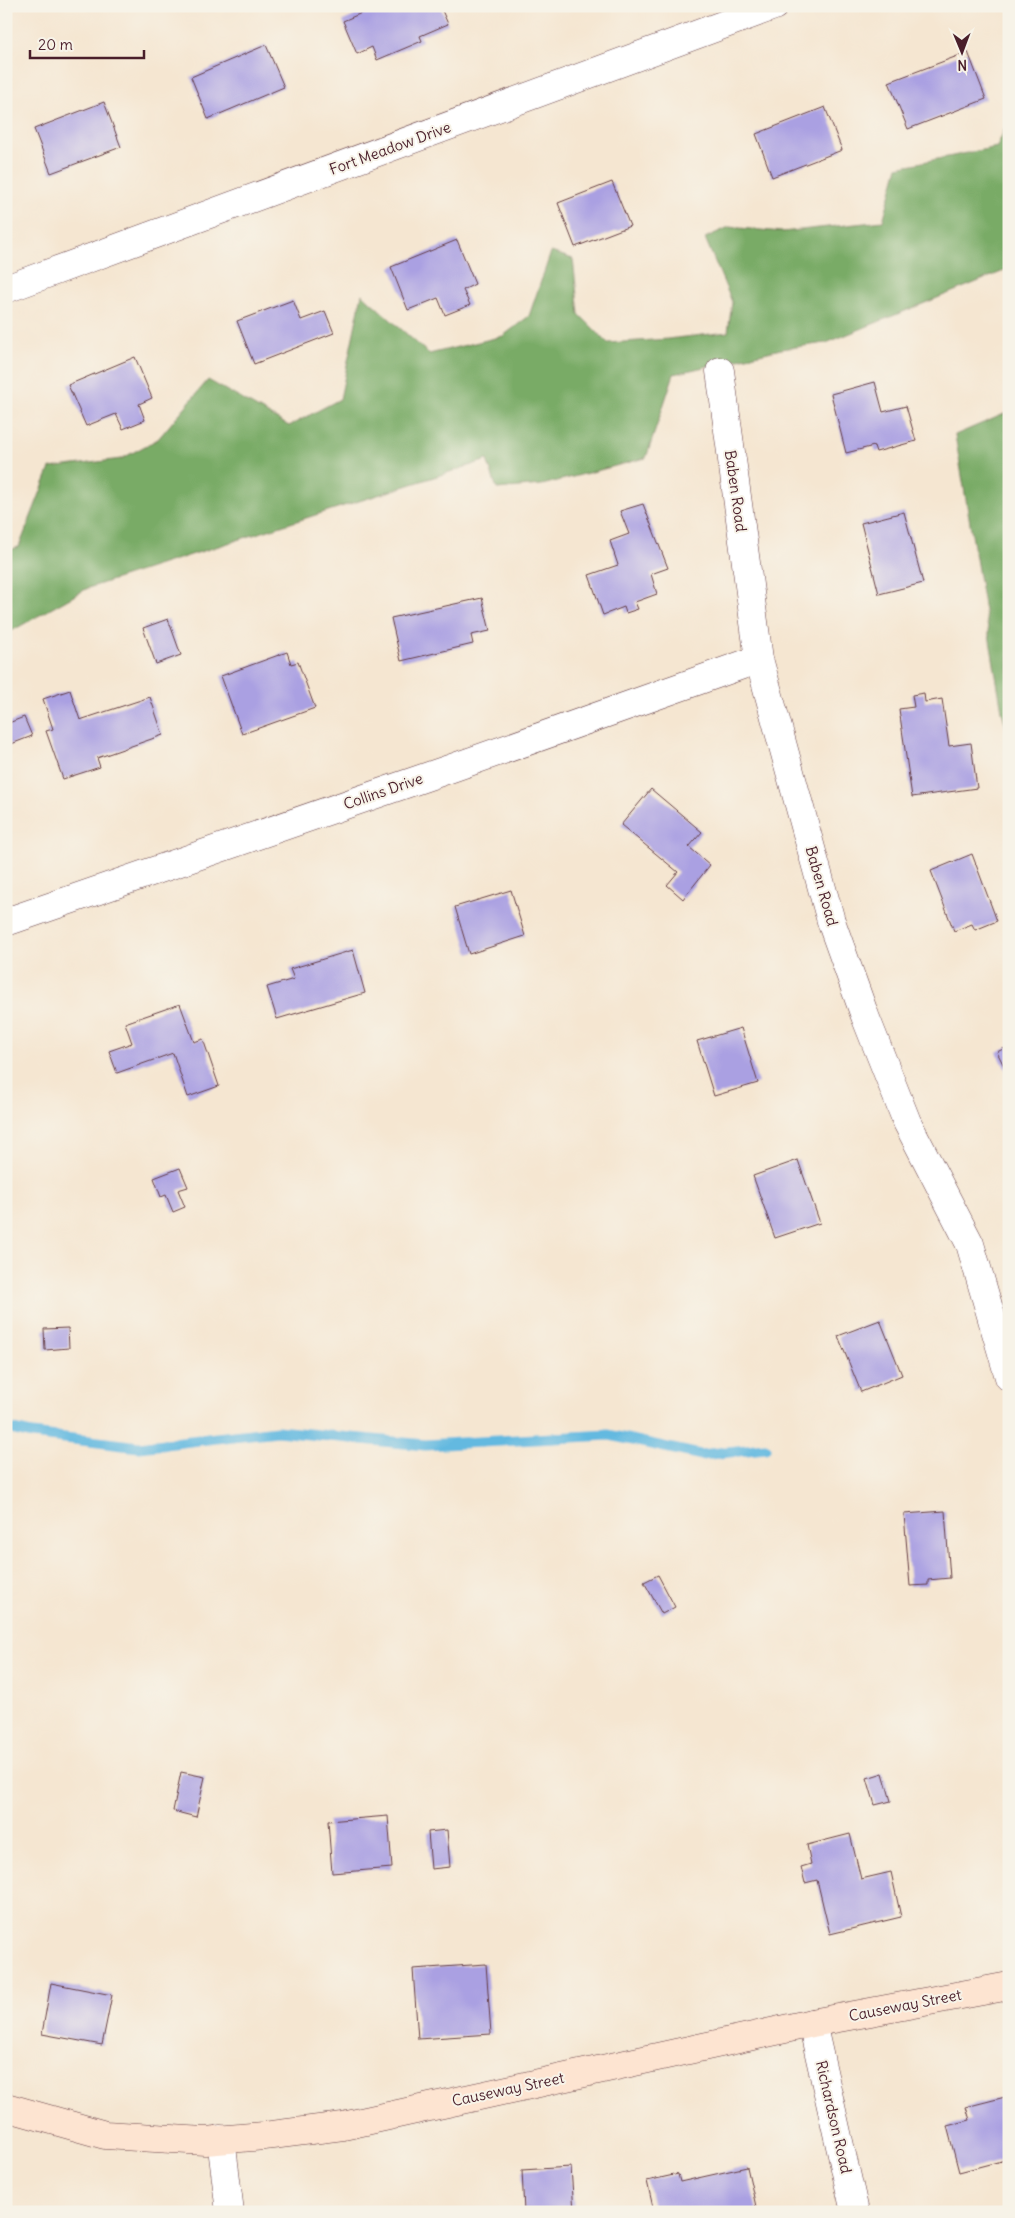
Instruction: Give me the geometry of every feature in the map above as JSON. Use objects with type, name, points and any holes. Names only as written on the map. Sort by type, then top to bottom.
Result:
[{"type":"street","name":"Fort Meadow Drive","points":[[6,289],[774,6]]},
{"type":"street","name":"Baben Road","points":[[720,371],[759,659],[831,921],[865,1016],[907,1122],[970,1244],[1009,1377]]},
{"type":"street","name":"Collins Drive","points":[[6,922],[759,659]]},
{"type":"street","name":"Causeway Street","points":[[6,2107],[105,2135],[205,2141],[343,2126],[812,2023],[1009,1986]]},
{"type":"street","name":"Richardson Road","points":[[812,2023],[855,2212]]},
{"type":"street","points":[[221,2139],[230,2212]]},
{"type":"green space","points":[[1009,119],[1009,269],[826,343],[781,349],[674,374],[646,458],[542,485],[497,489],[487,460],[88,588],[6,634],[6,551],[19,547],[50,468],[121,459],[158,439],[208,380],[289,426],[340,399],[362,294],[429,354],[503,336],[529,316],[551,252],[573,259],[579,314],[608,343],[728,332],[732,302],[705,238],[729,227],[782,232],[883,221],[898,167],[997,147]]},
{"type":"green space","points":[[1009,412],[1009,738],[1002,711],[955,435]]},
{"type":"building","points":[[378,6],[440,6],[448,24],[420,36],[422,41],[377,60],[372,47],[357,54],[343,21]]},
{"type":"building","points":[[266,45],[284,87],[208,119],[191,77]]},
{"type":"building","points":[[968,52],[986,99],[908,129],[889,82]]},
{"type":"building","points":[[104,102],[121,147],[51,173],[34,129]]},
{"type":"building","points":[[825,107],[842,150],[772,177],[756,134]]},
{"type":"building","points":[[612,182],[630,226],[575,247],[558,203]]},
{"type":"building","points":[[457,240],[475,284],[463,290],[470,305],[445,315],[438,298],[408,310],[391,267]]},
{"type":"building","points":[[293,300],[301,320],[325,311],[334,333],[254,364],[237,321]]},
{"type":"building","points":[[135,357],[152,398],[139,404],[145,420],[123,429],[116,414],[86,426],[68,385]]},
{"type":"building","points":[[875,382],[883,412],[906,406],[916,441],[876,452],[874,446],[846,453],[831,394]]},
{"type":"building","points":[[643,504],[668,568],[651,574],[657,594],[635,602],[638,609],[626,613],[624,607],[603,615],[589,575],[618,565],[610,541],[629,534],[620,511]]},
{"type":"building","points":[[904,512],[923,583],[879,594],[861,523]]},
{"type":"building","points":[[482,598],[490,631],[471,635],[473,644],[401,661],[391,618]]},
{"type":"building","points":[[168,619],[181,655],[156,664],[143,628]]},
{"type":"building","points":[[287,652],[291,664],[298,662],[315,708],[242,734],[221,676]]},
{"type":"building","points":[[70,690],[80,720],[150,697],[163,735],[97,758],[100,767],[63,779],[46,731],[53,729],[43,699]]},
{"type":"building","points":[[924,693],[925,702],[942,699],[949,746],[971,743],[977,788],[912,797],[899,709],[914,707],[912,695]]},
{"type":"building","points":[[24,717],[32,736],[6,746],[6,724]]},
{"type":"building","points":[[651,789],[702,832],[689,847],[710,865],[683,899],[667,885],[678,872],[621,825]]},
{"type":"building","points":[[972,854],[997,921],[975,930],[972,924],[954,931],[931,871]]},
{"type":"building","points":[[511,890],[525,936],[469,954],[455,907]]},
{"type":"building","points":[[353,950],[365,993],[277,1019],[267,987],[294,979],[290,969]]},
{"type":"building","points":[[180,1004],[194,1042],[203,1039],[219,1086],[188,1097],[173,1053],[117,1073],[109,1051],[132,1043],[125,1023]]},
{"type":"building","points":[[741,1028],[758,1083],[714,1096],[697,1041]]},
{"type":"building","points":[[1009,1046],[1009,1076],[997,1052]]},
{"type":"building","points":[[798,1160],[820,1223],[775,1238],[753,1176]]},
{"type":"building","points":[[180,1168],[188,1187],[178,1190],[185,1207],[173,1212],[166,1195],[161,1197],[154,1178]]},
{"type":"building","points":[[880,1320],[902,1375],[861,1392],[838,1336]]},
{"type":"building","points":[[68,1328],[69,1348],[45,1350],[44,1329]]},
{"type":"building","points":[[945,1511],[950,1578],[928,1580],[928,1585],[910,1586],[904,1514]]},
{"type":"building","points":[[658,1575],[675,1607],[662,1614],[644,1582]]},
{"type":"building","points":[[181,1772],[205,1777],[196,1817],[173,1811]]},
{"type":"building","points":[[883,1773],[891,1801],[875,1805],[867,1778]]},
{"type":"building","points":[[388,1816],[392,1868],[332,1873],[328,1821]]},
{"type":"building","points":[[447,1830],[450,1867],[431,1869],[428,1832]]},
{"type":"building","points":[[850,1834],[861,1879],[891,1872],[901,1917],[830,1934],[817,1880],[805,1883],[801,1867],[811,1864],[807,1845]]},
{"type":"building","points":[[486,1964],[491,2034],[418,2039],[413,1969]]},
{"type":"building","points":[[51,1983],[112,1995],[102,2045],[42,2034]]},
{"type":"building","points":[[1009,2096],[1009,2159],[959,2172],[947,2126],[970,2120],[966,2107]]},
{"type":"building","points":[[571,2167],[574,2212],[524,2212],[522,2170]]},
{"type":"building","points":[[747,2167],[757,2211],[654,2212],[647,2181],[678,2174],[680,2182]]},
{"type":"waterway","points":[[6,1428],[32,1434],[139,1447],[277,1431],[425,1445],[609,1435],[701,1455],[765,1448]]}]
